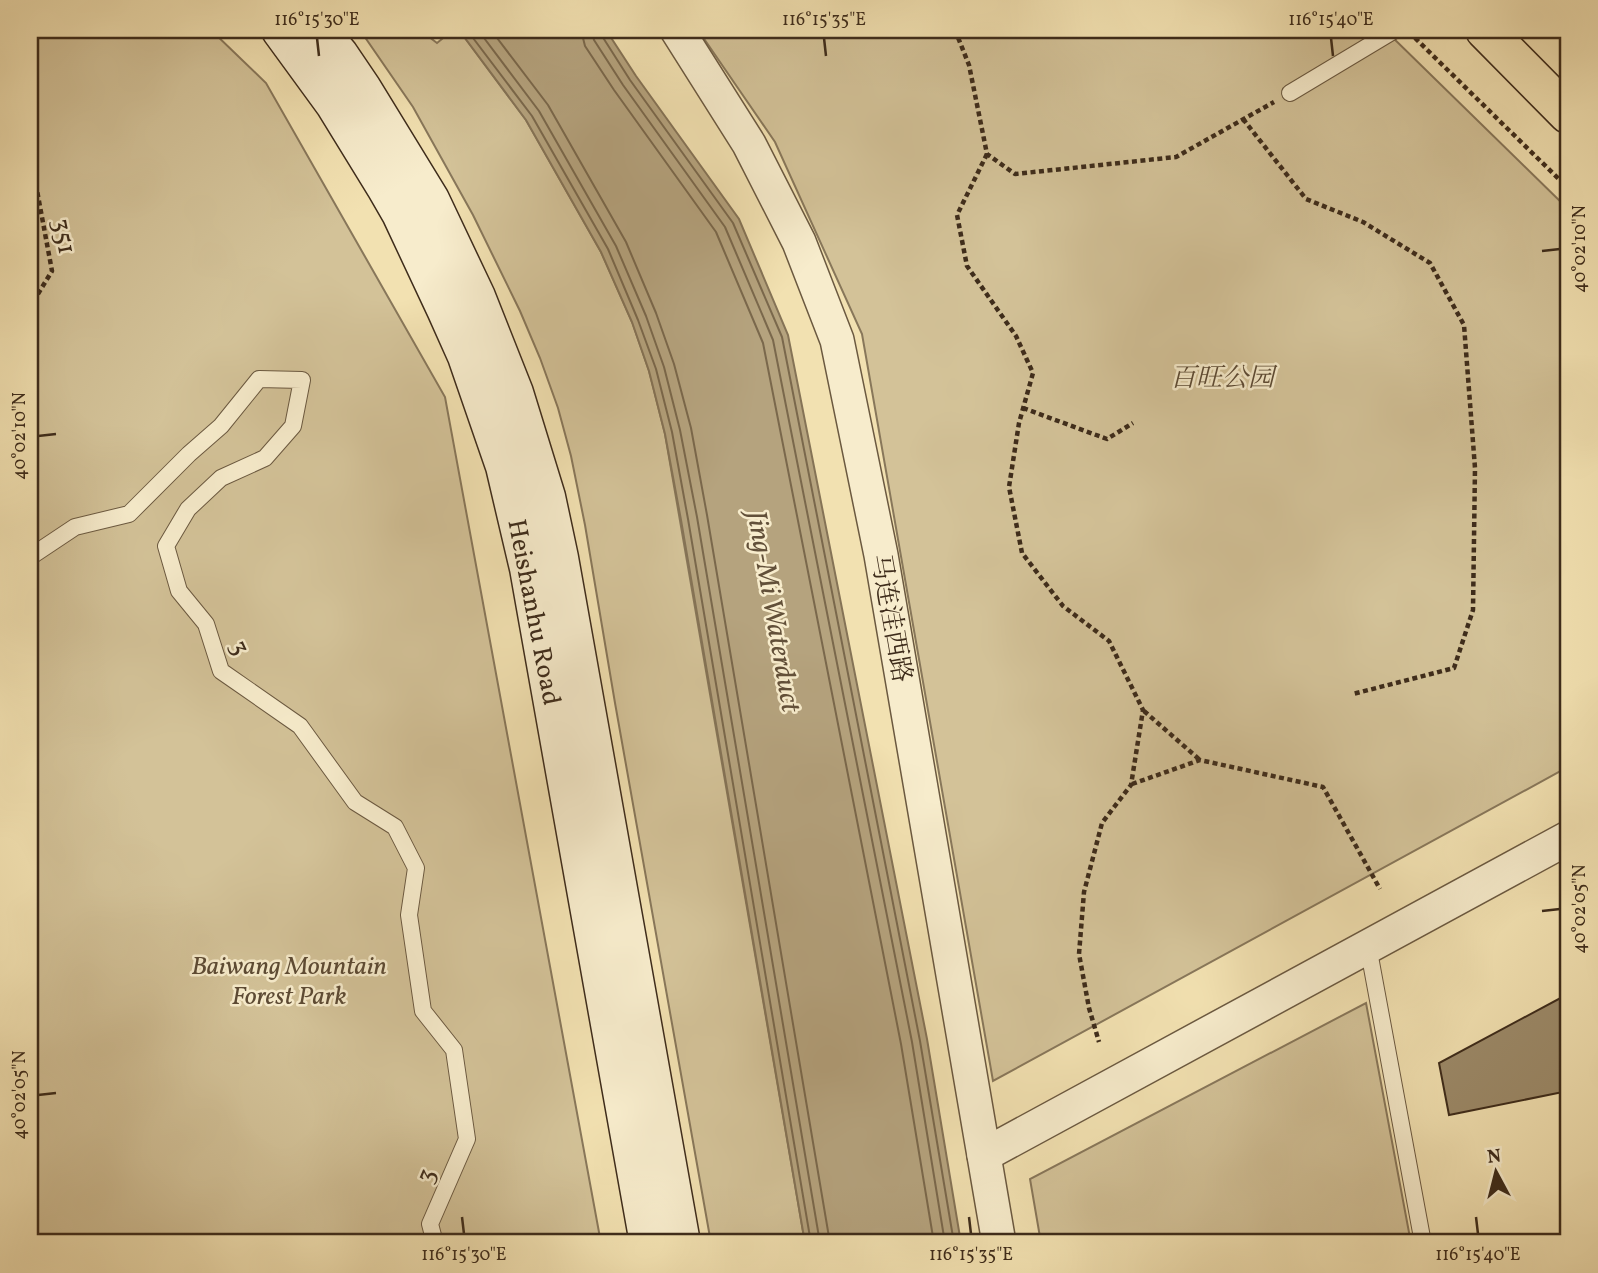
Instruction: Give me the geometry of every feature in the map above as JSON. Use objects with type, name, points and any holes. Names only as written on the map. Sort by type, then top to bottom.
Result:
[{"type":"main road","name":"Heishanhu Road","points":[[281,30],[335,104],[401,213],[467,356],[505,466],[529,569],[649,1243]]},
{"type":"main road","name":"Heishanhu Road","points":[[318,30],[362,89],[430,200],[493,337],[538,468],[559,558],[681,1243]]},
{"type":"main road","points":[[1485,30],[1568,114]]},
{"type":"street","name":"马连洼西路","points":[[677,30],[749,144],[799,242],[837,340],[881,555],[999,1243]]},
{"type":"street","points":[[984,1155],[1568,838]]},
{"type":"lane","points":[[1290,93],[1395,30]]},
{"type":"lane","name":"3","points":[[30,557],[75,527],[129,514],[221,426],[259,379],[302,380],[293,426],[265,458],[221,478],[196,501],[188,509],[166,546],[179,591],[205,624],[221,671],[300,726],[355,802],[395,827],[416,868],[409,915],[423,1011],[454,1050],[467,1139],[430,1224],[435,1243]]},
{"type":"lane","points":[[1368,946],[1423,1243]]},
{"type":"path","points":[[955,30],[969,65],[987,154],[957,215],[967,266],[1017,336],[1033,373],[1019,423],[1009,487],[1022,554],[1063,606],[1109,641],[1143,710],[1200,760],[1323,787],[1380,889]]},
{"type":"path","points":[[1407,30],[1568,188]]},
{"type":"path","points":[[987,154],[1015,174],[1176,157],[1290,93]]},
{"type":"path","points":[[1243,119],[1306,199],[1363,222],[1430,263],[1464,325],[1475,468],[1474,610],[1454,668],[1353,694]]},
{"type":"path","name":"351","points":[[30,168],[36,185],[52,271],[30,307]]},
{"type":"path","points":[[1023,408],[1107,439],[1133,423]]},
{"type":"path","points":[[1099,1042],[1089,1008],[1079,954],[1084,892],[1102,823],[1131,785],[1143,710]]},
{"type":"path","points":[[1131,785],[1200,760]]},
{"type":"green space","name":"Baiwang Mountain Forest Park","points":[[30,30],[211,30],[266,83],[445,397],[601,1243],[30,1243]]},
{"type":"green space","points":[[360,30],[420,30],[437,43],[453,30],[459,30],[526,120],[601,252],[632,322],[649,371],[665,434],[805,1243],[711,1243],[585,525],[558,408],[520,311],[473,215],[413,107]]},
{"type":"green space","name":"百旺公园","points":[[698,30],[1385,30],[1568,209],[1568,767],[993,1081],[862,334],[775,142]]},
{"type":"green space","points":[[1366,1003],[1411,1243],[1041,1243],[1030,1179]]},
{"type":"water","name":"Jing-Mi Waterduct","points":[[459,30],[606,30],[739,219],[788,335],[927,1039],[961,1243],[805,1243],[681,520],[665,434],[649,371],[632,322],[601,252],[526,120]]},
{"type":"building","points":[[1568,994],[1568,1091],[1449,1115],[1439,1063]]}]
